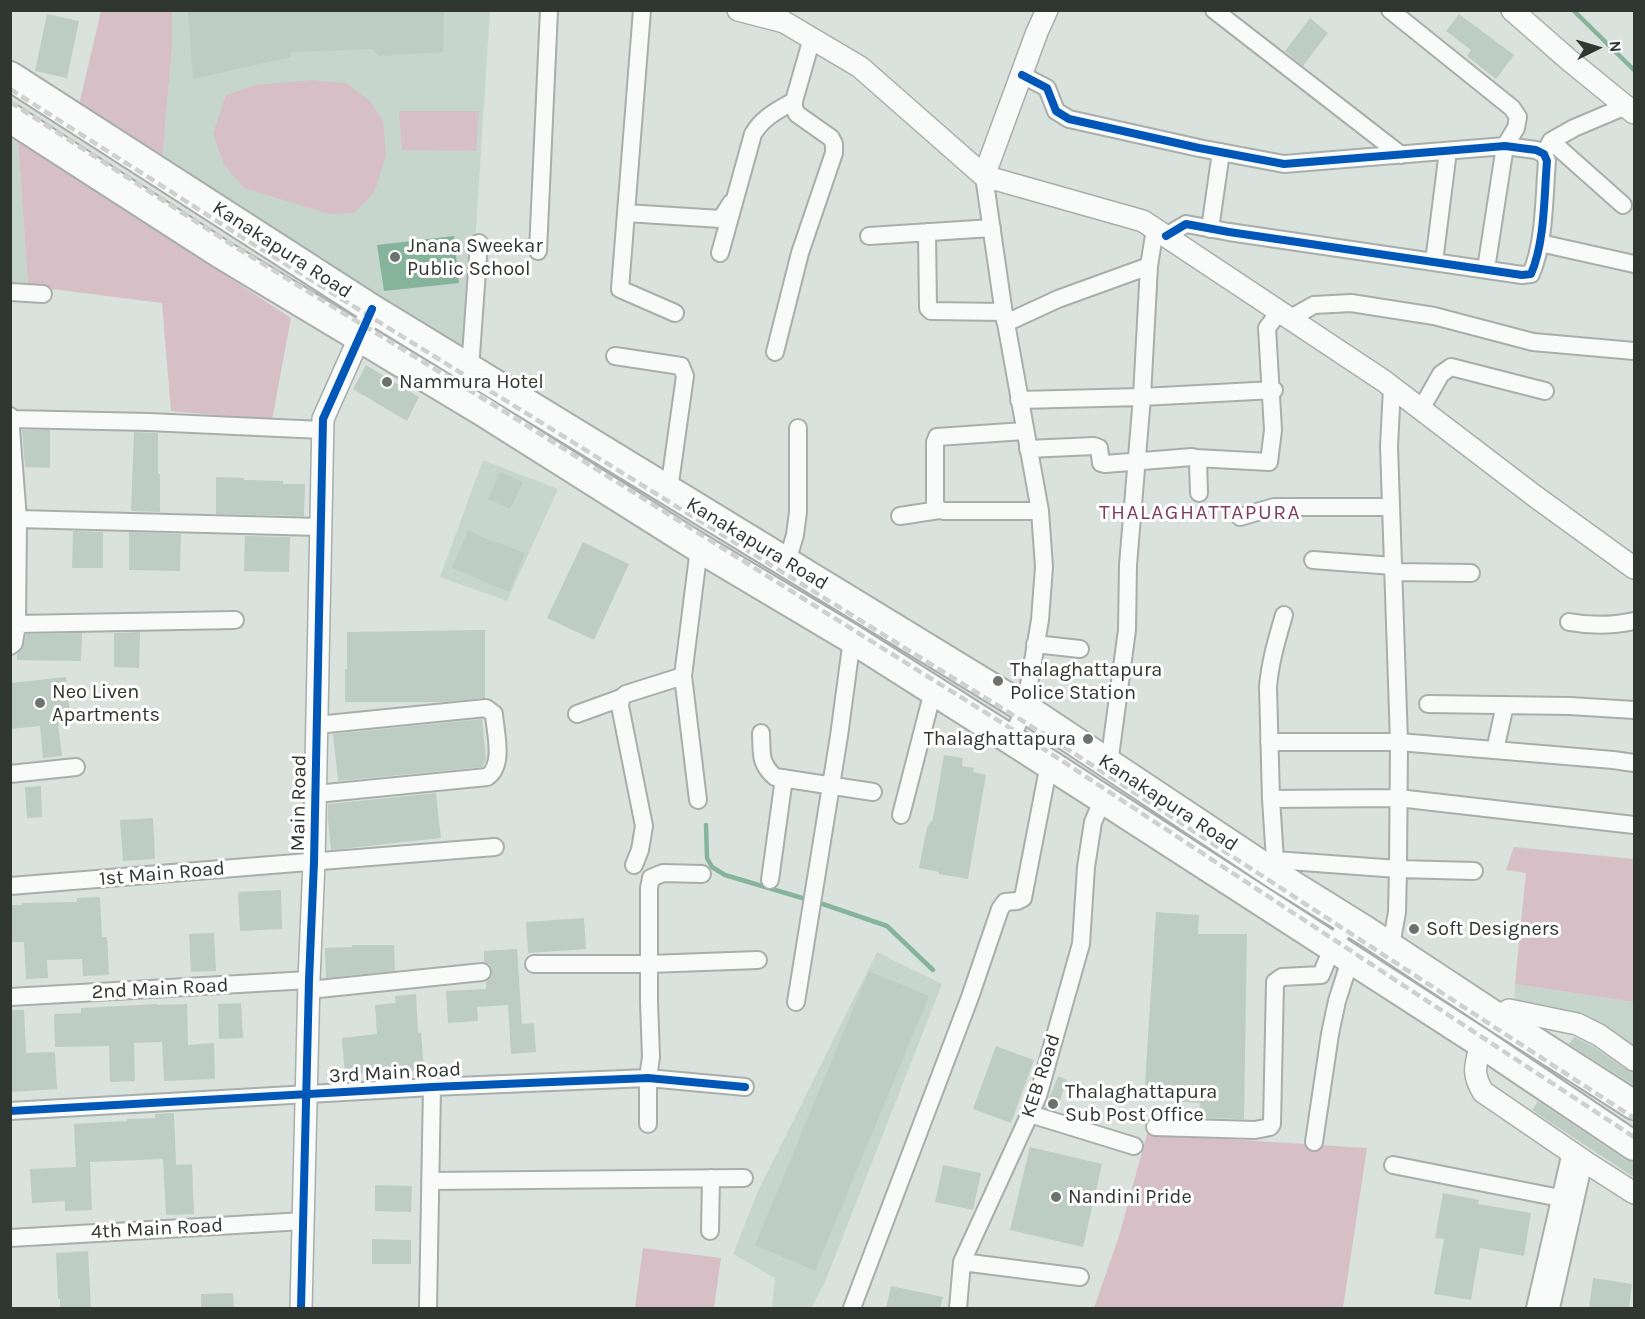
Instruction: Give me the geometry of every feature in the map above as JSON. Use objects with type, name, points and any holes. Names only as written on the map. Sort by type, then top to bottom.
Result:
[{"type":"highway","name":"Kanakapura Road","points":[[10,76],[372,309],[1025,708],[1109,764],[1276,867],[1388,946],[1635,1105]]},
{"type":"highway","name":"Kanakapura Road","points":[[10,118],[221,254],[569,465],[699,548],[852,639],[1011,739],[1481,1043],[1635,1146]]},
{"type":"street","points":[[538,251],[549,10]]},
{"type":"street","points":[[642,10],[620,289],[675,313]]},
{"type":"street","points":[[738,10],[784,22],[860,67],[984,176],[1143,221],[1392,388],[1635,568]]},
{"type":"street","points":[[1011,739],[1025,708],[1040,620],[1044,567],[1040,511],[1024,431],[984,176],[1047,10]]},
{"type":"street","points":[[1214,10],[1401,155]]},
{"type":"street","points":[[1390,10],[1512,108],[1518,117],[1516,128],[1504,146],[1486,269]]},
{"type":"street","points":[[1512,10],[1630,110]]},
{"type":"street","points":[[775,352],[800,253],[834,153],[831,138],[797,114],[794,108],[812,38]]},
{"type":"street","points":[[1022,75],[1047,88],[1056,111],[1069,119],[1284,164],[1504,146],[1536,150],[1547,148],[1574,128],[1630,110]]},
{"type":"street","points":[[720,253],[753,134],[765,118],[794,101]]},
{"type":"street","points":[[1547,148],[1623,205]]},
{"type":"street","points":[[1160,233],[1186,224],[1522,275],[1531,274],[1536,264],[1540,243],[1547,148]]},
{"type":"street","points":[[1434,262],[1448,151]]},
{"type":"street","points":[[1210,229],[1221,152]]},
{"type":"street","points":[[626,213],[721,219],[735,196]]},
{"type":"street","points":[[869,236],[992,228]]},
{"type":"street","points":[[927,232],[928,308],[938,313],[1005,317],[1149,266]]},
{"type":"street","points":[[1109,764],[1127,630],[1128,565],[1142,398],[1149,266],[1160,233]]},
{"type":"street","points":[[470,369],[479,243]]},
{"type":"street","points":[[1540,243],[1635,264]]},
{"type":"street","points":[[10,292],[43,294]]},
{"type":"street","points":[[1028,449],[1095,446],[1099,448],[1101,463],[1105,464],[1192,457],[1269,462],[1273,430],[1267,328],[1284,315],[1314,305],[1351,303],[1434,316],[1533,342],[1635,351]]},
{"type":"street","name":"Main Road","points":[[301,1308],[316,794],[322,419],[372,309]]},
{"type":"street","points":[[615,356],[681,366],[685,376],[669,490]]},
{"type":"street","points":[[1421,410],[1441,374],[1451,367],[1545,391]]},
{"type":"street","points":[[1388,946],[1392,940],[1397,912],[1399,742],[1389,446],[1392,388]]},
{"type":"street","points":[[1019,400],[1142,398],[1272,390]]},
{"type":"street","points":[[10,646],[14,643],[17,624],[14,577],[18,519],[11,418],[322,430]]},
{"type":"street","points":[[787,562],[798,512],[798,428]]},
{"type":"street","points":[[939,510],[935,504],[935,441],[937,437],[1024,431]]},
{"type":"street","points":[[1196,458],[1199,493]]},
{"type":"street","points":[[1240,517],[1274,507],[1391,507]]},
{"type":"street","points":[[900,516],[939,510],[1040,511]]},
{"type":"street","points":[[18,519],[320,526]]},
{"type":"street","points":[[698,800],[683,676],[699,548]]},
{"type":"street","points":[[1312,560],[1393,569],[1471,573]]},
{"type":"street","points":[[1284,615],[1269,669],[1271,799],[1276,867],[1474,871]]},
{"type":"street","points":[[17,624],[235,620]]},
{"type":"street","points":[[1569,622],[1603,626],[1635,621]]},
{"type":"street","points":[[796,1002],[852,639]]},
{"type":"street","points":[[1035,644],[1080,649]]},
{"type":"street","points":[[577,714],[621,698],[626,694],[683,676]]},
{"type":"street","points":[[901,815],[933,691]]},
{"type":"street","points":[[621,698],[620,706],[644,826],[640,850],[634,864]]},
{"type":"street","points":[[1428,704],[1570,705],[1635,710]]},
{"type":"street","points":[[1495,750],[1505,705]]},
{"type":"street","points":[[316,794],[487,777],[493,773],[497,760],[494,714],[486,708],[317,725]]},
{"type":"street","points":[[760,733],[765,769],[775,777],[873,792]]},
{"type":"street","points":[[1269,742],[1399,742],[1635,763]]},
{"type":"street","points":[[852,1308],[970,997],[1000,909],[1005,902],[1023,898],[1049,764]]},
{"type":"street","points":[[10,774],[76,767]]},
{"type":"street","points":[[770,880],[784,778]]},
{"type":"street","points":[[1271,799],[1398,798],[1635,825]]},
{"type":"street","name":"KEB Road","points":[[959,1308],[962,1262],[1038,1096],[1081,944],[1086,867],[1093,822],[1103,799]]},
{"type":"street","name":"1st Main Road","points":[[10,886],[495,847]]},
{"type":"street","points":[[648,1124],[648,1078],[651,1057],[649,888],[651,878],[663,873],[702,874]]},
{"type":"street","points":[[1314,1142],[1331,1026],[1337,1001],[1341,954],[1349,920]]},
{"type":"street","points":[[1155,1127],[1255,1130],[1270,1127],[1272,1124],[1275,982],[1282,977],[1322,975],[1341,954]]},
{"type":"street","points":[[534,964],[649,964],[758,960]]},
{"type":"street","name":"2nd Main Road","points":[[10,997],[309,985],[482,972]]},
{"type":"street","points":[[1498,1018],[1509,1010],[1577,1024],[1599,1035],[1635,1060]]},
{"type":"street","points":[[1481,1043],[1475,1068],[1476,1080],[1484,1092],[1577,1157],[1635,1193]]},
{"type":"street","name":"3rd Main Road","points":[[10,1111],[432,1087],[648,1078],[745,1087]]},
{"type":"street","points":[[428,1308],[432,1087]]},
{"type":"street","points":[[1030,1114],[1134,1146]]},
{"type":"street","points":[[1535,1308],[1560,1198],[1577,1157]]},
{"type":"street","points":[[1551,1308],[1577,1157]]},
{"type":"street","points":[[1393,1165],[1560,1198]]},
{"type":"street","points":[[710,1231],[711,1178]]},
{"type":"street","points":[[430,1182],[744,1178]]},
{"type":"street","name":"4th Main Road","points":[[10,1238],[303,1221]]},
{"type":"street","points":[[962,1262],[1080,1277]]},
{"type":"shaded area","points":[[101,11],[172,11],[172,47],[162,162],[78,109]]},
{"type":"shaded area","name":"Jnana Sweekar Public School","points":[[172,11],[490,11],[468,353],[162,162],[172,47]]},
{"type":"shaded area","points":[[311,80],[346,83],[370,101],[383,121],[386,154],[375,191],[355,213],[329,214],[244,188],[224,165],[213,133],[226,95],[255,85]]},
{"type":"shaded area","points":[[399,111],[479,111],[476,151],[402,150]]},
{"type":"shaded area","points":[[11,135],[18,139],[28,286],[11,283]]},
{"type":"shaded area","points":[[18,139],[291,318],[272,420],[171,411],[162,303],[28,286]]},
{"type":"shaded area","points":[[454,236],[459,283],[384,291],[377,245]]},
{"type":"shaded area","points":[[483,460],[558,489],[507,601],[440,577]]},
{"type":"shaded area","points":[[1514,847],[1634,859],[1634,1002],[1515,984],[1526,873],[1506,870]]},
{"type":"shaded area","points":[[877,952],[942,984],[825,1282],[811,1308],[772,1308],[775,1278],[733,1254],[758,1191]]},
{"type":"shaded area","points":[[1515,984],[1634,1002],[1634,1052],[1514,1002]]},
{"type":"shaded area","points":[[1147,1134],[1367,1148],[1343,1308],[1094,1308],[1119,1236]]},
{"type":"shaded area","points":[[643,1248],[721,1258],[714,1308],[635,1308]]},
{"type":"building","points":[[188,10],[444,10],[443,52],[379,56],[372,49],[291,52],[291,57],[193,79]]},
{"type":"building","points":[[47,14],[79,21],[67,78],[35,71]]},
{"type":"building","points":[[1459,14],[1514,55],[1496,79],[1467,56],[1471,50],[1446,31]]},
{"type":"building","points":[[1310,18],[1328,33],[1303,66],[1285,51]]},
{"type":"building","points":[[366,365],[419,397],[407,421],[353,389]]},
{"type":"building","points":[[22,430],[50,430],[50,468],[25,467]]},
{"type":"building","points":[[134,432],[158,433],[160,512],[131,511]]},
{"type":"building","points":[[500,472],[523,482],[510,509],[488,499]]},
{"type":"building","points":[[216,477],[305,484],[304,516],[216,514]]},
{"type":"building","points":[[468,530],[495,543],[525,553],[509,592],[452,568]]},
{"type":"building","points":[[73,531],[103,532],[103,568],[72,568]]},
{"type":"building","points":[[129,532],[181,534],[180,571],[129,570]]},
{"type":"building","points":[[245,536],[290,537],[289,572],[244,571]]},
{"type":"building","points":[[583,542],[629,564],[594,640],[547,618]]},
{"type":"building","points":[[485,630],[485,698],[443,702],[345,702],[347,632]]},
{"type":"building","points":[[140,632],[139,668],[114,667],[114,633]]},
{"type":"building","points":[[82,633],[81,661],[17,660],[17,654],[24,645],[26,634]]},
{"type":"building","name":"Neo Liven Apartments","points":[[66,677],[71,723],[58,724],[62,756],[43,758],[40,726],[10,729],[10,683]]},
{"type":"building","points":[[482,719],[486,760],[482,767],[338,781],[333,734]]},
{"type":"building","points":[[944,755],[963,758],[962,766],[974,768],[973,772],[986,775],[968,879],[919,868],[927,827],[933,819]]},
{"type":"building","points":[[41,786],[42,817],[27,818],[25,787]]},
{"type":"building","points":[[436,793],[441,838],[331,850],[328,804]]},
{"type":"building","points":[[153,818],[155,859],[123,861],[120,820]]},
{"type":"building","points":[[281,890],[282,929],[240,931],[238,892]]},
{"type":"building","points":[[100,897],[102,937],[107,937],[109,975],[83,976],[82,959],[47,960],[48,978],[26,979],[24,942],[10,942],[10,905],[77,902],[77,898]]},
{"type":"building","points":[[1156,912],[1199,915],[1198,934],[1247,934],[1244,1119],[1199,1118],[1200,1103],[1144,1099]]},
{"type":"building","points":[[584,918],[586,949],[528,953],[526,922]]},
{"type":"building","points":[[214,933],[216,971],[191,972],[189,934]]},
{"type":"building","points":[[352,945],[394,945],[395,971],[326,978],[325,948],[352,947]]},
{"type":"building","points":[[517,949],[522,1024],[534,1023],[536,1052],[511,1054],[508,1005],[477,1007],[478,1021],[448,1023],[446,991],[486,989],[486,982],[492,972],[490,965],[484,962],[484,951]]},
{"type":"building","points":[[869,971],[929,996],[815,1271],[755,1245]]},
{"type":"building","points":[[416,994],[418,1033],[421,1032],[424,1070],[402,1072],[402,1067],[345,1075],[342,1038],[377,1034],[375,1005],[396,1003],[395,996]]},
{"type":"building","points":[[241,1003],[243,1038],[219,1039],[218,1004]]},
{"type":"building","points":[[187,1004],[188,1045],[214,1043],[215,1079],[164,1081],[162,1042],[134,1043],[135,1081],[110,1082],[109,1046],[55,1047],[54,1014],[81,1013],[81,1008]]},
{"type":"building","points":[[10,1010],[24,1010],[26,1053],[55,1052],[57,1089],[10,1092]]},
{"type":"building","points":[[1574,1037],[1592,1046],[1627,1070],[1635,1072],[1635,1086],[1569,1044]]},
{"type":"building","points":[[996,1046],[1034,1060],[1011,1123],[973,1109]]},
{"type":"building","points":[[1058,1076],[1067,1080],[1056,1111],[1045,1108]]},
{"type":"building","points":[[1538,1101],[1625,1160],[1635,1162],[1635,1178],[1532,1110]]},
{"type":"building","points":[[174,1113],[176,1165],[192,1164],[194,1214],[166,1215],[163,1159],[90,1162],[92,1210],[65,1211],[65,1201],[32,1203],[30,1169],[76,1167],[74,1124],[155,1118],[155,1114]]},
{"type":"building","name":"Nandini Pride","points":[[1030,1147],[1102,1164],[1083,1247],[1010,1230]]},
{"type":"building","points":[[943,1165],[981,1173],[973,1210],[935,1202]]},
{"type":"building","points":[[375,1185],[412,1186],[411,1212],[375,1211]]},
{"type":"building","points":[[1443,1193],[1479,1200],[1478,1204],[1531,1213],[1524,1256],[1480,1248],[1471,1300],[1434,1294],[1444,1239],[1435,1238]]},
{"type":"building","points":[[372,1239],[411,1240],[411,1264],[372,1264]]},
{"type":"building","points":[[88,1251],[91,1308],[60,1308],[56,1253]]},
{"type":"building","points":[[1593,1278],[1632,1284],[1629,1308],[1589,1308]]},
{"type":"building","points":[[891,1286],[943,1297],[940,1308],[886,1308]]},
{"type":"building","points":[[233,1293],[234,1308],[201,1308],[201,1294]]},
{"type":"waterway","points":[[1573,10],[1634,70]]},
{"type":"waterway","points":[[706,825],[707,858],[712,867],[725,875],[809,900]]},
{"type":"waterway","points":[[817,902],[887,926],[933,970]]},
{"type":"railway","points":[[10,89],[245,239],[1055,741],[1634,1118]]},
{"type":"railway","points":[[10,102],[237,248],[505,412],[1047,751],[1634,1137]]},
{"type":"cycle path","points":[[1022,75],[1047,88],[1056,111],[1069,119],[1284,164],[1505,146],[1536,150],[1544,154],[1547,161],[1539,248],[1531,274],[1522,275],[1186,224],[1166,236]]},
{"type":"cycle path","points":[[301,1308],[314,862],[323,419],[372,309]]},
{"type":"cycle path","points":[[10,1111],[432,1087],[648,1078],[745,1087]]},
{"type":"place","name":"Jnana Sweekar Public School","points":[[395,257]]},
{"type":"place","name":"Nammura Hotel","points":[[387,382]]},
{"type":"place","name":"Thalaghattapura Police Station","points":[[998,681]]},
{"type":"place","name":"Neo Liven Apartments","points":[[40,703]]},
{"type":"place","name":"Thalaghattapura","points":[[1088,739]]},
{"type":"place","name":"Soft Designers","points":[[1414,929]]},
{"type":"place","name":"Thalaghattapura Sub Post Office","points":[[1053,1104]]},
{"type":"place","name":"Nandini Pride","points":[[1056,1197]]},
{"type":"district","name":"THALAGHATTAPURA","points":[[1200,513]]}]
